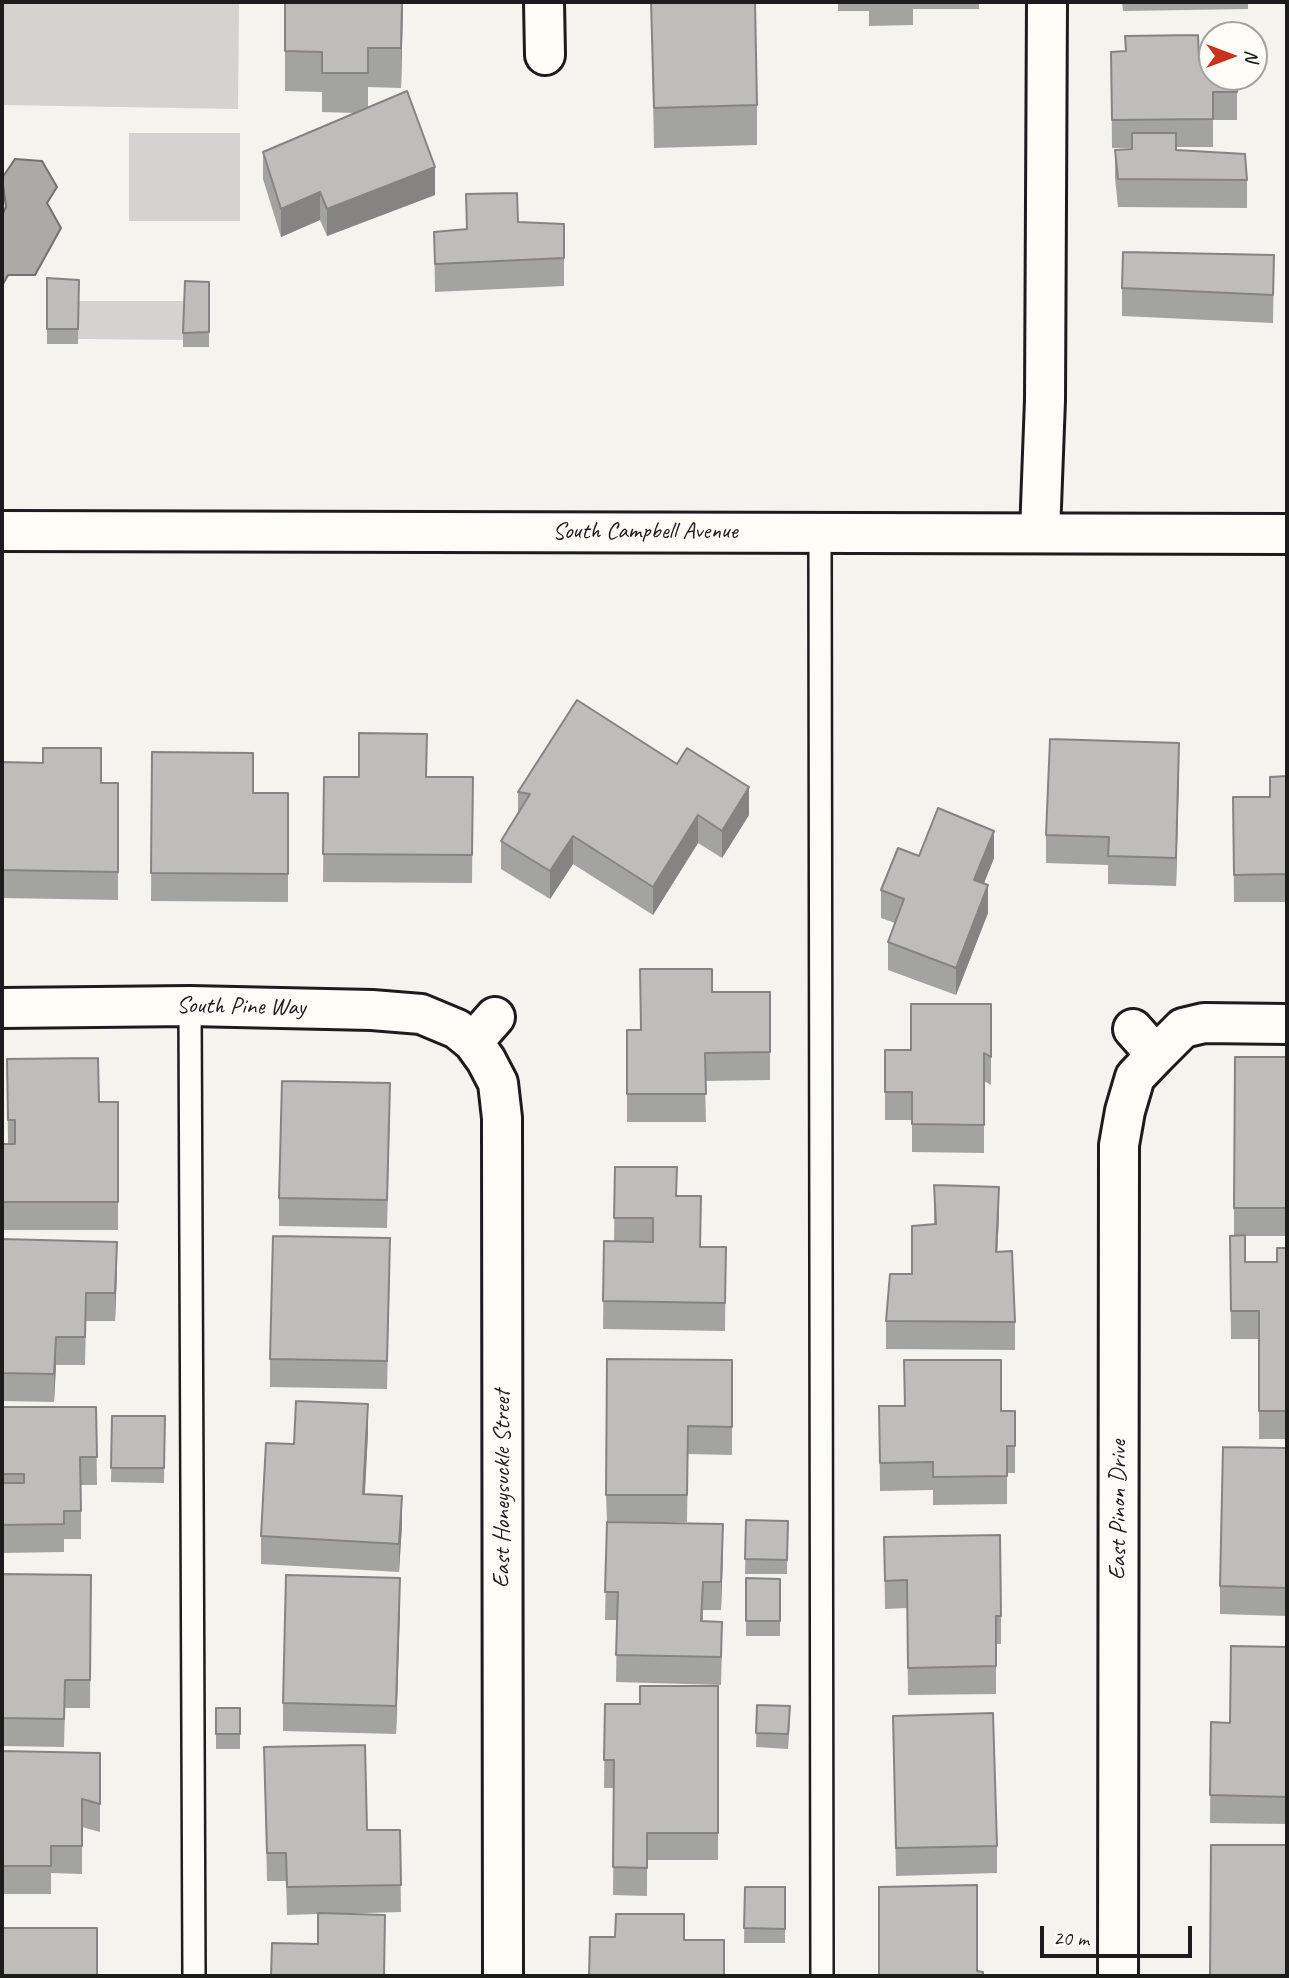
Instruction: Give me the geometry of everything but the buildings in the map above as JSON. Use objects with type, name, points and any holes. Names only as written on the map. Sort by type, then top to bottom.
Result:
[{"type":"street","points":[[544,2],[545,55]]},
{"type":"street","points":[[1040,533],[1045,400],[1047,2]]},
{"type":"street","name":"South Campbell Avenue","points":[[2,531],[1287,534]]},
{"type":"street","name":"South Pine Way","points":[[2,1008],[190,1006],[372,1010],[421,1014],[457,1029],[484,1030]]},
{"type":"street","name":"East Pinon Drive","points":[[1118,1976],[1119,1145],[1125,1111],[1144,1042],[1204,1023],[1287,1024]]},
{"type":"street","name":"East Honeysuckle Street","points":[[484,1030],[486,1060],[498,1083],[502,1118],[503,1976]]},
{"type":"lane","points":[[820,533],[822,1976]]},
{"type":"lane","points":[[190,1006],[194,1976]]},
{"type":"shaded area","points":[[2,2],[239,4],[238,109],[2,105]]},
{"type":"shaded area","points":[[129,133],[240,133],[240,221],[129,221]]},
{"type":"shaded area","points":[[15,159],[42,161],[57,187],[47,203],[61,228],[35,275],[8,275],[2,286],[2,215],[6,207],[2,178]]},
{"type":"shaded area","points":[[78,301],[184,301],[184,340],[78,339]]}]
